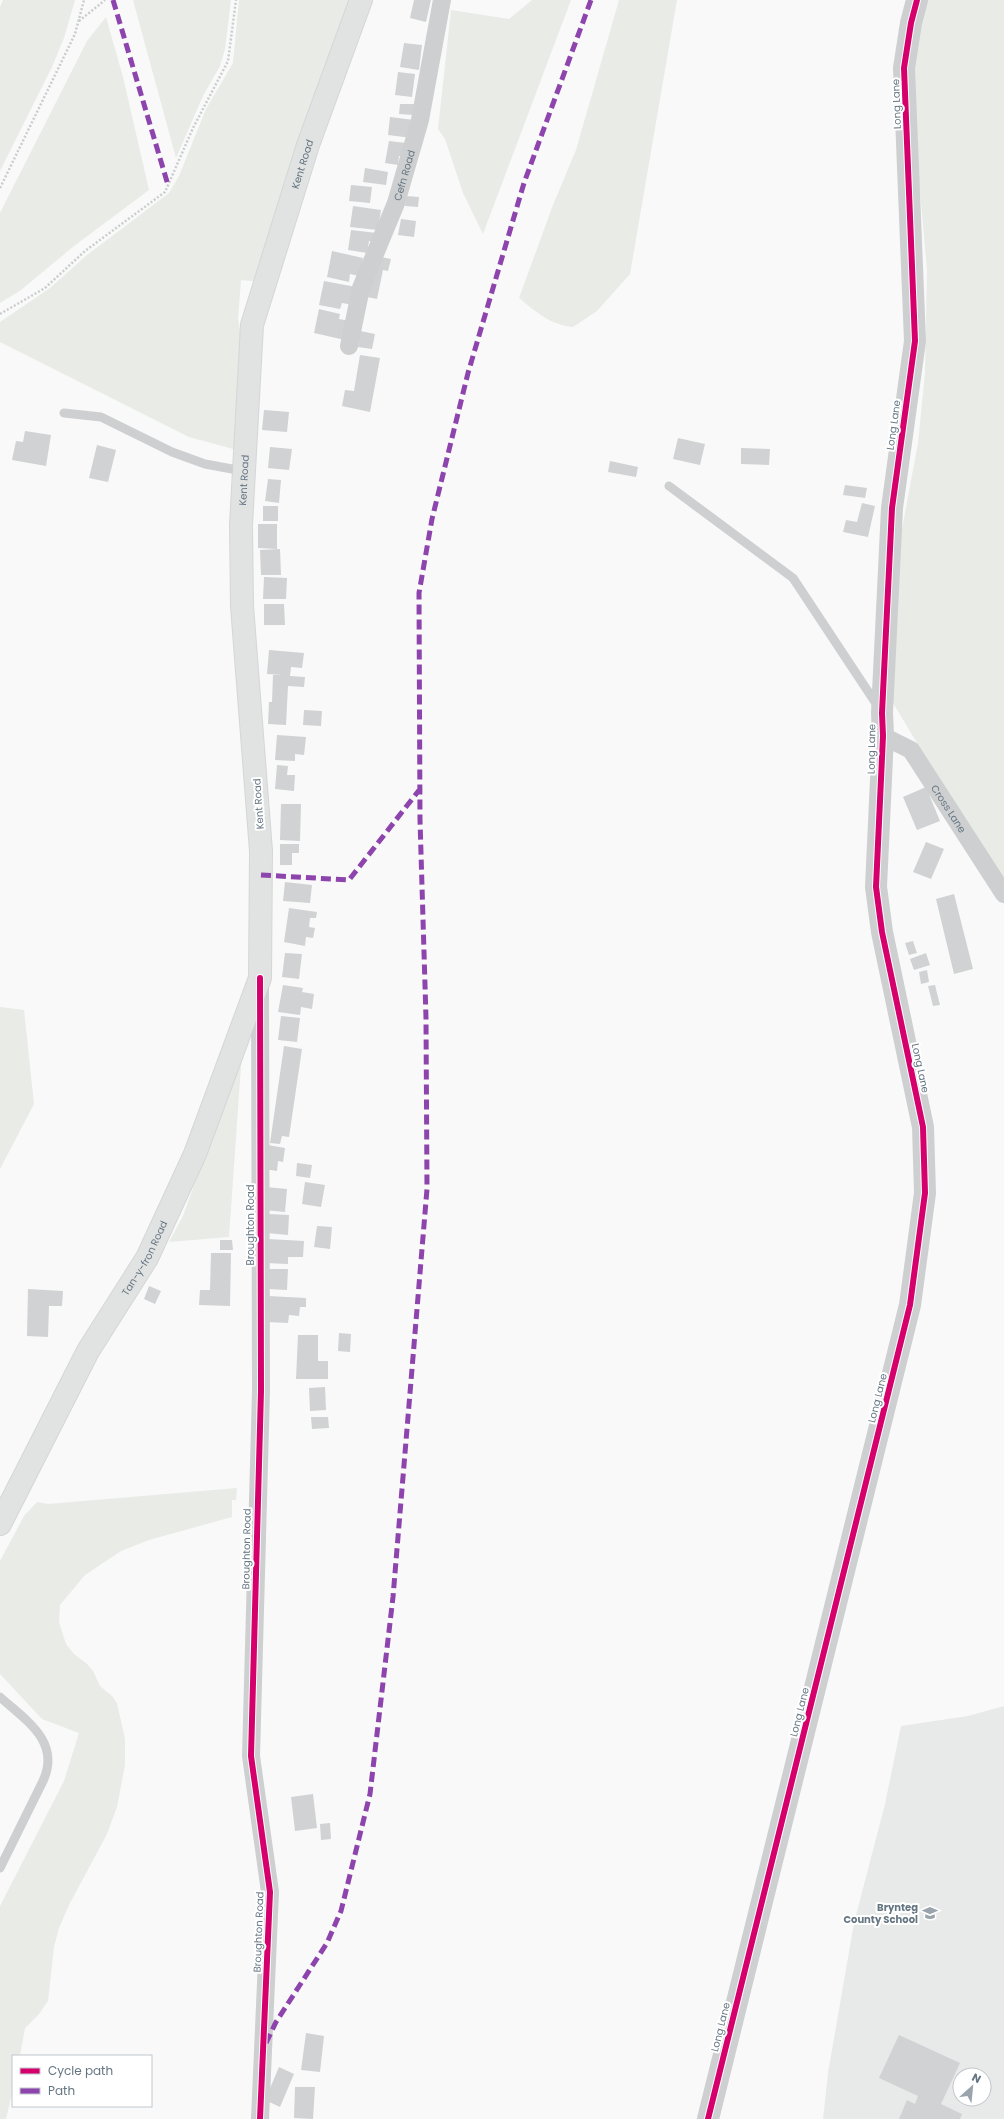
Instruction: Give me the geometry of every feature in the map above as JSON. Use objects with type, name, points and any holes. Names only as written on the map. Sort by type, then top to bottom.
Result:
[{"type":"main road","name":"Kent Road","points":[[260,978],[261,851],[242,606],[241,525],[252,325],[308,145],[361,0]]},
{"type":"main road","name":"Tan-y-fron Road","points":[[0,1524],[88,1351],[150,1251],[195,1154],[260,978]]},
{"type":"street","name":"Cefn Road","points":[[349,346],[361,288],[396,203],[420,120],[442,0]]},
{"type":"street","name":"Long Lane","points":[[708,2119],[910,1305],[925,1192],[923,1127],[882,932],[876,887],[883,736],[882,713],[892,508],[915,342],[904,68],[911,24],[917,0]]},
{"type":"street","name":"Cross Lane","points":[[883,736],[911,750],[1004,894]]},
{"type":"street","name":"Broughton Road","points":[[260,978],[260,1391],[251,1756],[270,1892],[260,2119]]},
{"type":"lane","points":[[64,413],[101,417],[172,452],[205,464],[243,471]]},
{"type":"lane","points":[[669,486],[793,578],[882,713]]},
{"type":"lane","points":[[0,1697],[41,1736],[49,1757],[48,1771],[0,1868]]},
{"type":"path","points":[[0,188],[75,34],[84,0]]},
{"type":"path","points":[[78,21],[105,0]]},
{"type":"path","points":[[0,314],[45,288],[85,251],[165,192],[193,128],[228,61],[236,0]]},
{"type":"shaded area","points":[[3,0],[75,0],[64,38],[52,67],[0,171],[0,7]]},
{"type":"shaded area","points":[[133,0],[231,0],[225,49],[220,66],[203,96],[176,158]]},
{"type":"shaded area","points":[[239,0],[349,0],[260,282],[241,280],[238,319],[245,356],[237,450],[189,437],[0,342],[0,322],[50,288],[87,255],[169,193],[179,176],[206,109],[233,63]]},
{"type":"shaded area","points":[[532,0],[571,0],[483,234],[463,193],[445,139],[438,129],[451,10],[509,19]]},
{"type":"shaded area","points":[[619,0],[677,0],[630,274],[597,311],[573,327],[565,326],[544,317],[519,298],[553,205],[576,150]]},
{"type":"shaded area","points":[[925,0],[1004,0],[1004,888],[893,703],[899,545],[918,443],[925,373],[927,270],[912,102],[918,30]]},
{"type":"shaded area","points":[[106,17],[123,77],[149,190],[74,246],[21,290],[0,303],[0,213],[87,41]]},
{"type":"shaded area","points":[[0,1007],[24,1010],[34,1104],[0,1169]]},
{"type":"shaded area","points":[[242,1052],[229,1237],[169,1242],[183,1216]]},
{"type":"shaded area","points":[[237,1488],[236,1500],[232,1500],[232,1517],[149,1540],[121,1551],[85,1575],[60,1605],[59,1622],[66,1644],[74,1654],[87,1664],[93,1671],[100,1686],[112,1696],[117,1703],[125,1739],[125,1765],[117,1807],[107,1834],[69,1905],[59,1928],[54,1947],[48,2001],[39,2014],[25,2028],[20,2055],[12,2055],[12,2093],[6,2119],[0,2119],[0,1906],[64,1781],[79,1733],[42,1719],[0,1674],[0,1561],[24,1516],[37,1502],[48,1504]]},
{"type":"shaded area","name":"Brynteg County School","points":[[1004,1706],[1004,2119],[823,2119],[828,2073],[854,1923],[885,1804],[901,1726],[968,1716]]},
{"type":"building","points":[[414,0],[431,0],[426,22],[410,18]]},
{"type":"building","points":[[404,43],[422,45],[419,70],[400,67]]},
{"type":"building","points":[[398,72],[415,74],[412,97],[395,95]]},
{"type":"building","points":[[400,104],[414,104],[413,115],[399,114]]},
{"type":"building","points":[[390,117],[414,120],[412,138],[388,135]]},
{"type":"building","points":[[389,141],[406,143],[404,156],[399,156],[398,165],[385,163]]},
{"type":"building","points":[[365,168],[388,172],[386,185],[363,182]]},
{"type":"building","points":[[351,185],[372,187],[370,203],[349,201]]},
{"type":"building","points":[[406,196],[419,197],[418,207],[405,206]]},
{"type":"building","points":[[353,206],[381,210],[378,230],[350,227]]},
{"type":"building","points":[[401,219],[416,221],[414,237],[398,235]]},
{"type":"building","points":[[351,230],[377,233],[375,242],[369,241],[367,253],[348,250]]},
{"type":"building","points":[[332,251],[363,258],[359,276],[350,274],[349,282],[327,277]]},
{"type":"building","points":[[376,256],[391,259],[388,271],[383,270],[377,299],[367,297]]},
{"type":"building","points":[[324,281],[356,287],[353,305],[342,303],[340,309],[319,305]]},
{"type":"building","points":[[319,309],[340,314],[339,319],[350,321],[345,340],[314,333]]},
{"type":"building","points":[[360,331],[375,334],[372,349],[358,347]]},
{"type":"building","points":[[360,355],[380,358],[370,412],[342,406],[345,390],[354,391]]},
{"type":"building","points":[[264,410],[289,412],[287,432],[262,430]]},
{"type":"building","points":[[25,431],[51,435],[46,466],[12,460],[16,441],[23,442]]},
{"type":"building","points":[[678,438],[705,444],[700,465],[673,459]]},
{"type":"building","points":[[97,445],[116,450],[108,482],[89,478]]},
{"type":"building","points":[[270,447],[292,449],[289,470],[268,468]]},
{"type":"building","points":[[741,448],[770,449],[769,465],[741,464]]},
{"type":"building","points":[[610,461],[638,467],[636,477],[608,472]]},
{"type":"building","points":[[268,479],[281,480],[279,503],[265,501]]},
{"type":"building","points":[[845,485],[867,488],[865,498],[843,495]]},
{"type":"building","points":[[862,503],[875,506],[868,537],[843,532],[846,520],[857,522]]},
{"type":"building","points":[[263,506],[278,506],[278,521],[263,521]]},
{"type":"building","points":[[258,524],[277,524],[277,549],[258,548]]},
{"type":"building","points":[[280,549],[281,575],[261,575],[260,550]]},
{"type":"building","points":[[264,577],[287,578],[286,599],[263,599]]},
{"type":"building","points":[[264,604],[284,604],[285,625],[264,625]]},
{"type":"building","points":[[269,650],[304,653],[302,668],[291,667],[290,676],[305,677],[304,687],[288,686],[286,725],[268,724],[269,702],[272,702],[273,675],[282,675],[267,674]]},
{"type":"building","points":[[304,710],[322,711],[321,726],[303,725]]},
{"type":"building","points":[[277,735],[306,737],[304,755],[295,754],[295,761],[275,760]]},
{"type":"building","points":[[277,765],[288,766],[287,775],[295,775],[294,791],[275,789]]},
{"type":"building","points":[[926,787],[940,821],[917,830],[903,797]]},
{"type":"building","points":[[281,804],[301,804],[300,841],[280,840]]},
{"type":"building","points":[[926,842],[944,849],[931,879],[913,872]]},
{"type":"building","points":[[280,844],[299,844],[299,853],[292,853],[292,865],[280,865]]},
{"type":"building","points":[[285,882],[312,885],[310,903],[283,901]]},
{"type":"building","points":[[954,894],[973,969],[954,974],[936,899]]},
{"type":"building","points":[[289,908],[317,912],[316,918],[310,918],[309,927],[315,928],[313,938],[306,937],[305,946],[284,942]]},
{"type":"building","points":[[913,941],[917,953],[909,955],[905,943]]},
{"type":"building","points":[[285,953],[302,954],[299,979],[282,977]]},
{"type":"building","points":[[926,953],[930,965],[914,970],[910,959]]},
{"type":"building","points":[[927,970],[929,982],[921,984],[919,972]]},
{"type":"building","points":[[283,985],[303,988],[302,992],[314,994],[312,1009],[301,1007],[300,1015],[278,1012]]},
{"type":"building","points":[[935,985],[940,1005],[933,1006],[928,986]]},
{"type":"building","points":[[281,1016],[300,1018],[297,1042],[278,1040]]},
{"type":"building","points":[[284,1046],[302,1049],[289,1137],[282,1136],[280,1144],[270,1143]]},
{"type":"building","points":[[268,1145],[285,1148],[283,1162],[278,1161],[277,1171],[264,1169]]},
{"type":"building","points":[[297,1163],[312,1165],[310,1178],[296,1176]]},
{"type":"building","points":[[305,1182],[325,1185],[321,1207],[302,1204]]},
{"type":"building","points":[[266,1187],[287,1189],[285,1212],[264,1210]]},
{"type":"building","points":[[268,1214],[289,1215],[288,1235],[267,1233]]},
{"type":"building","points":[[317,1226],[332,1227],[330,1249],[314,1247]]},
{"type":"building","points":[[268,1239],[304,1241],[303,1257],[288,1257],[288,1264],[266,1263]]},
{"type":"building","points":[[220,1240],[232,1240],[233,1250],[220,1250]]},
{"type":"building","points":[[211,1253],[231,1253],[230,1306],[199,1305],[200,1290],[210,1290]]},
{"type":"building","points":[[269,1269],[288,1269],[287,1290],[268,1289]]},
{"type":"building","points":[[149,1286],[161,1291],[155,1304],[144,1299]]},
{"type":"building","points":[[28,1289],[63,1291],[62,1306],[49,1306],[48,1337],[27,1336]]},
{"type":"building","points":[[268,1296],[306,1298],[306,1307],[300,1307],[299,1316],[289,1315],[288,1323],[266,1322]]},
{"type":"building","points":[[339,1333],[351,1334],[350,1352],[338,1351]]},
{"type":"building","points":[[298,1335],[318,1335],[318,1361],[328,1361],[328,1379],[296,1379]]},
{"type":"building","points":[[325,1387],[326,1410],[310,1411],[309,1388]]},
{"type":"building","points":[[311,1417],[328,1417],[329,1428],[312,1429]]},
{"type":"building","points":[[313,1794],[317,1828],[295,1831],[291,1797]]},
{"type":"building","points":[[330,1823],[331,1839],[321,1840],[320,1824]]},
{"type":"building","points":[[306,2033],[324,2036],[320,2072],[301,2070]]},
{"type":"building","points":[[899,2035],[960,2063],[958,2067],[952,2067],[952,2080],[941,2104],[962,2114],[960,2119],[899,2119],[907,2100],[915,2104],[918,2096],[879,2078]]},
{"type":"building","points":[[279,2067],[294,2074],[280,2107],[265,2100]]},
{"type":"building","points":[[295,2087],[315,2087],[313,2119],[294,2118]]},
{"type":"marked path","points":[[113,0],[168,185]]},
{"type":"marked path","points":[[266,2043],[276,2022],[327,1943],[341,1911],[370,1794],[393,1597],[427,1189],[426,1018],[420,820],[419,593],[432,519],[468,373],[524,183],[591,0]]},
{"type":"marked path","points":[[261,875],[349,880],[420,789]]},
{"type":"cycle path","points":[[708,2119],[910,1305],[925,1193],[923,1127],[882,932],[876,887],[883,736],[882,713],[892,508],[915,341],[904,68],[911,23],[917,0]]},
{"type":"cycle path","points":[[260,978],[261,1391],[251,1756],[270,1892],[260,2119]]},
{"type":"place","name":"Brynteg County School","points":[[930,1913]]}]
